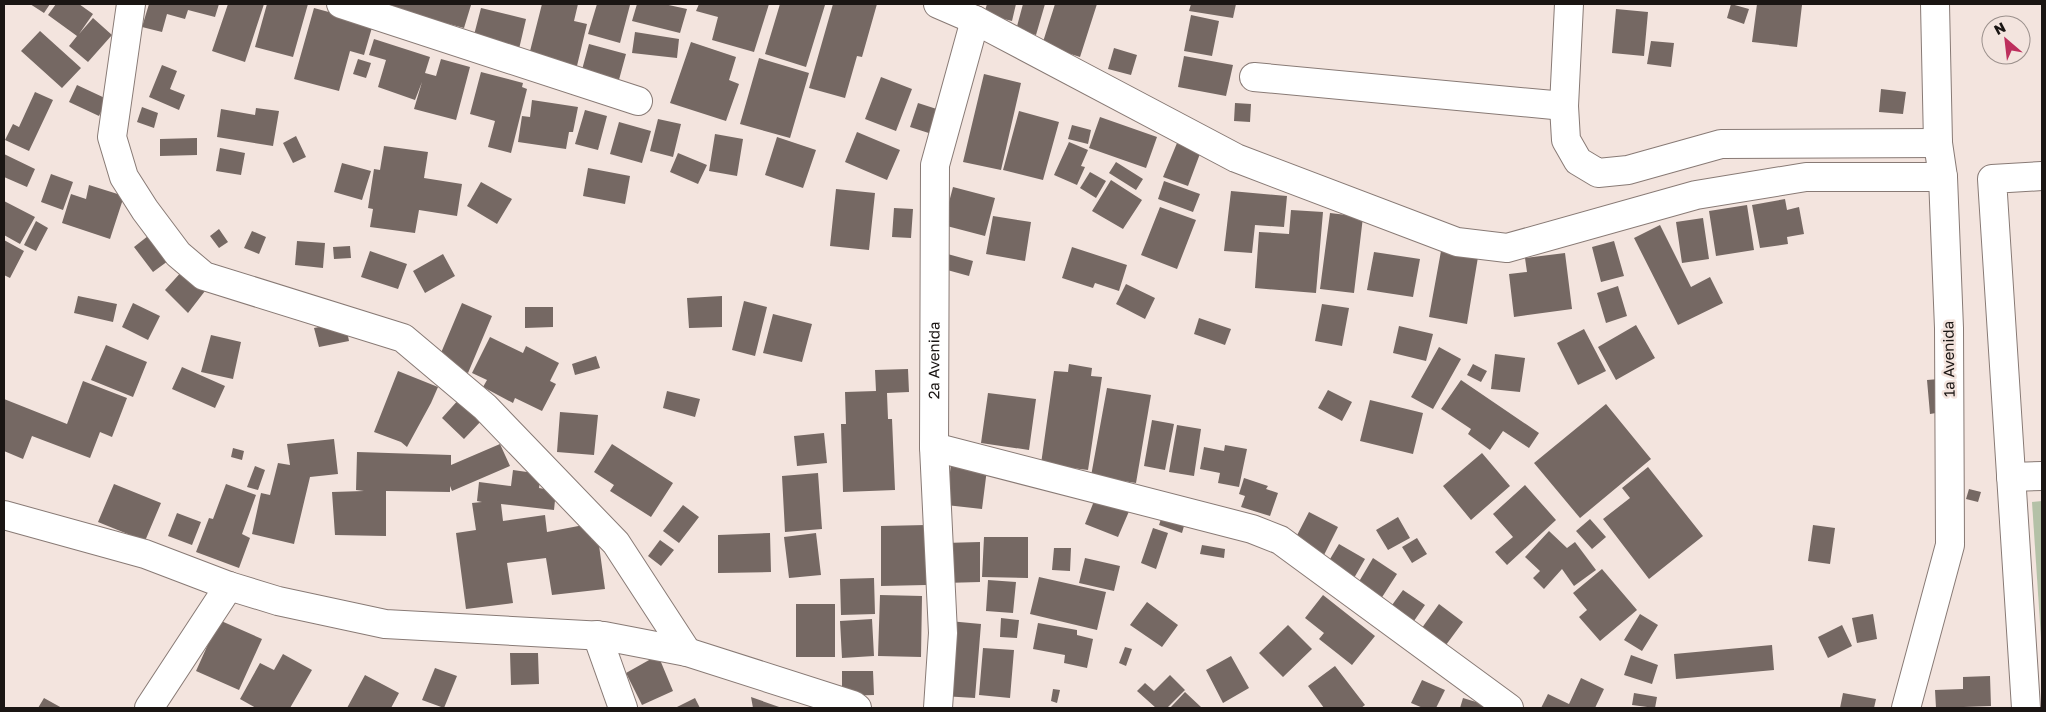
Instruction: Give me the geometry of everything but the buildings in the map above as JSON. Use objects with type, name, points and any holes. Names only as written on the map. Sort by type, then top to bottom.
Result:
[{"type":"street","points":[[131,4],[112,136],[124,178],[178,254],[204,276],[402,338],[485,407],[616,542],[688,652]]},
{"type":"street","points":[[341,4],[638,101]]},
{"type":"street","points":[[938,4],[975,20],[1236,158],[1457,242],[1506,248],[1696,195],[1806,177],[1943,177]]},
{"type":"street","points":[[1569,4],[1564,106],[1566,140],[1578,161],[1598,173],[1628,170],[1721,144],[1938,144]]},
{"type":"street","name":"1a Avenida","points":[[1906,708],[1950,545],[1949,328],[1943,177],[1938,144],[1934,4]]},
{"type":"street","name":"2a Avenida","points":[[938,708],[943,633],[934,447],[934,165],[975,20]]},
{"type":"street","points":[[1254,77],[1564,106]]},
{"type":"street","points":[[2026,708],[1992,179],[2042,176]]},
{"type":"street","points":[[934,447],[1252,529],[1280,540],[1509,708]]},
{"type":"street","points":[[2011,477],[2042,476]]},
{"type":"street","points":[[4,515],[145,554],[229,586],[278,601],[385,624],[597,636],[688,652],[853,705],[857,708]]},
{"type":"street","points":[[149,708],[229,586]]},
{"type":"street","points":[[597,636],[623,708]]},
{"type":"green space","points":[[2042,501],[2042,653],[2032,502]]}]
